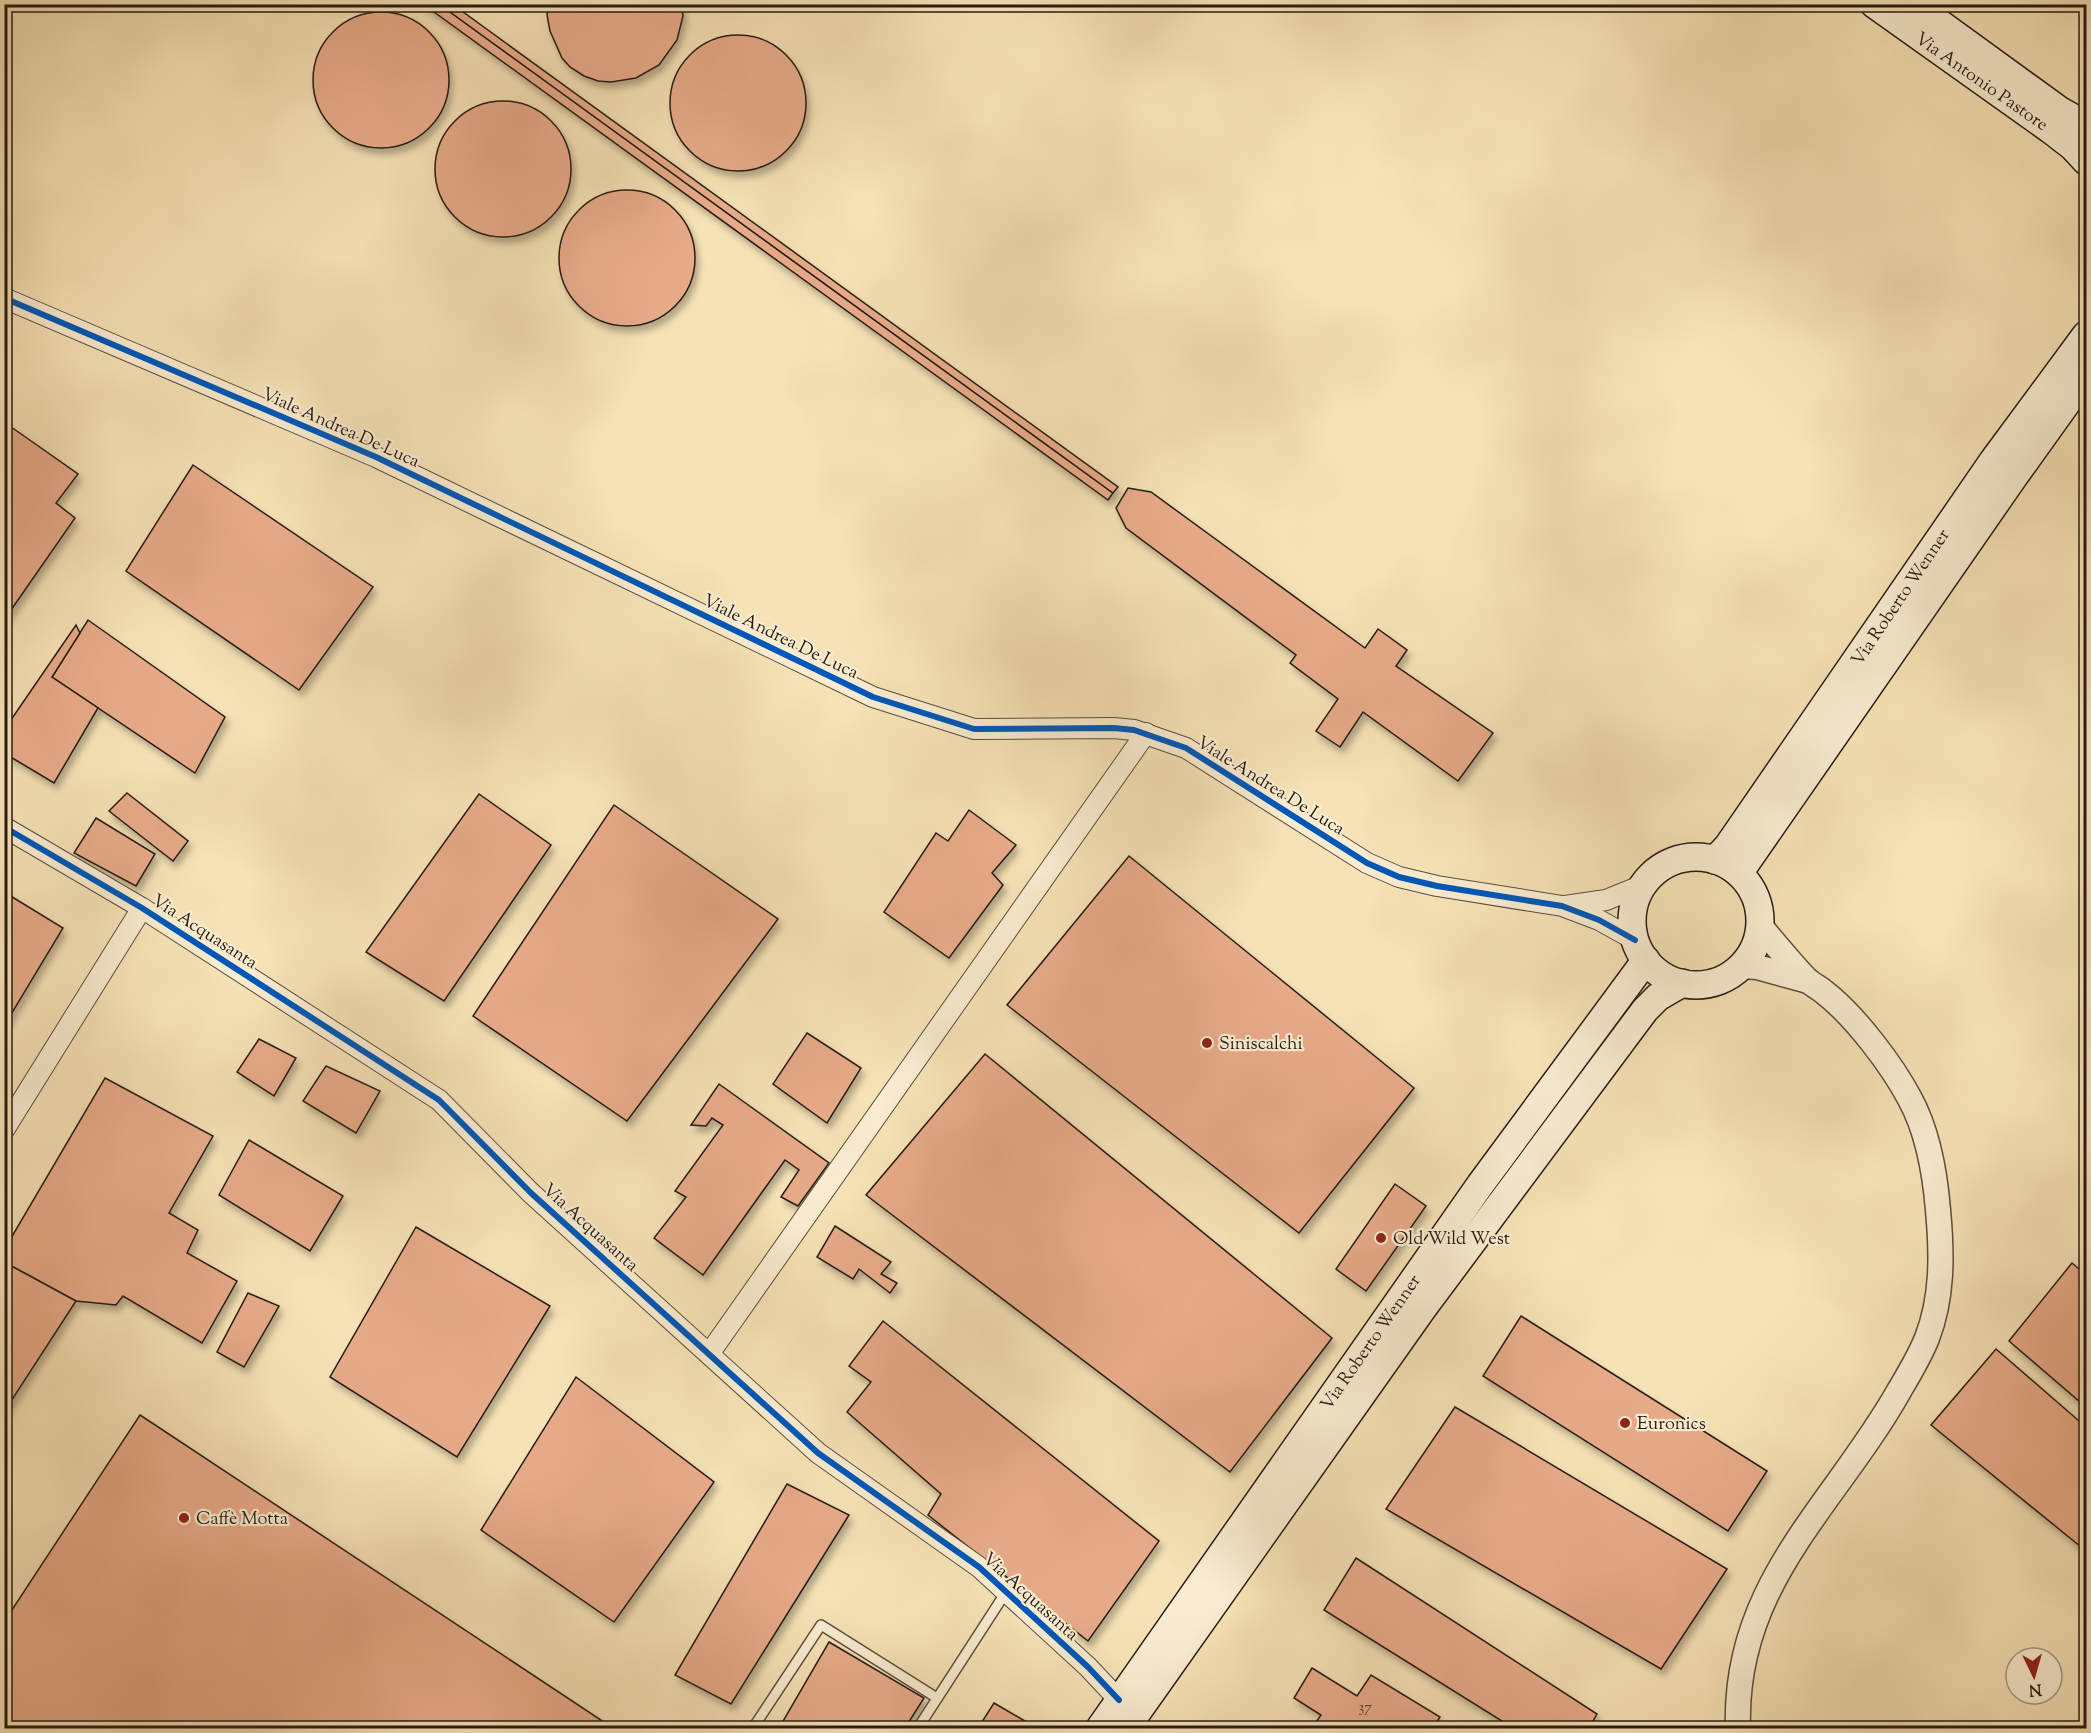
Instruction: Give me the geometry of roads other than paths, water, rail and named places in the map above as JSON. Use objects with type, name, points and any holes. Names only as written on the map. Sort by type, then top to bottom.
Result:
[{"type":"main road","name":"Via Antonio Pastore","points":[[1874,4],[2051,130],[2086,161]]},
{"type":"main road","name":"Via Antonio Pastore","points":[[1913,4],[2059,110],[2086,124]]},
{"type":"main road","name":"Via Roberto Wenner","points":[[1715,860],[1728,846],[1993,461],[2086,335]]},
{"type":"main road","name":"Via Roberto Wenner","points":[[1739,873],[2086,376]]},
{"type":"main road","points":[[1692,857],[1715,860],[1739,873],[1758,903],[1760,926],[1753,951],[1742,966],[1732,974],[1708,984],[1682,983],[1662,975],[1640,950],[1632,917],[1643,885],[1651,876],[1670,863],[1692,857]]},
{"type":"main road","name":"Via Roberto Wenner","points":[[1100,1728],[1480,1185],[1640,950]]},
{"type":"main road","name":"Via Roberto Wenner","points":[[1126,1728],[1423,1308],[1645,1010],[1658,997],[1682,983]]},
{"type":"street","name":"Viale Andrea De Luca","points":[[4,298],[376,457],[873,697],[974,729],[1114,728],[1146,733],[1186,748],[1367,863],[1399,877],[1464,891],[1562,906]]},
{"type":"street","points":[[709,1354],[1146,733]]},
{"type":"street","name":"Via Acquasanta","points":[[4,827],[142,908],[439,1100],[531,1193],[818,1453],[979,1567],[1088,1667],[1119,1700]]},
{"type":"street","points":[[1562,906],[1606,900],[1643,885]]},
{"type":"street","points":[[1562,906],[1599,920],[1640,950]]},
{"type":"street","points":[[4,1130],[142,908]]},
{"type":"street","points":[[1738,1728],[1741,1668],[1759,1608],[1795,1542],[1882,1422],[1911,1370],[1927,1338],[1940,1283],[1941,1236],[1933,1173],[1922,1128],[1911,1100],[1891,1067],[1853,1021],[1824,992],[1808,981],[1760,926]]},
{"type":"street","points":[[1742,966],[1757,967],[1808,981]]},
{"type":"lane","points":[[918,1728],[1006,1592]]},
{"type":"lane","points":[[753,1728],[821,1625],[937,1698]]},
{"type":"place","name":"Siniscalchi","points":[[1207,1043]]},
{"type":"place","name":"Old Wild West","points":[[1381,1238]]},
{"type":"place","name":"Euronics","points":[[1625,1423]]},
{"type":"place","name":"Caffè Motta","points":[[184,1518]]}]
